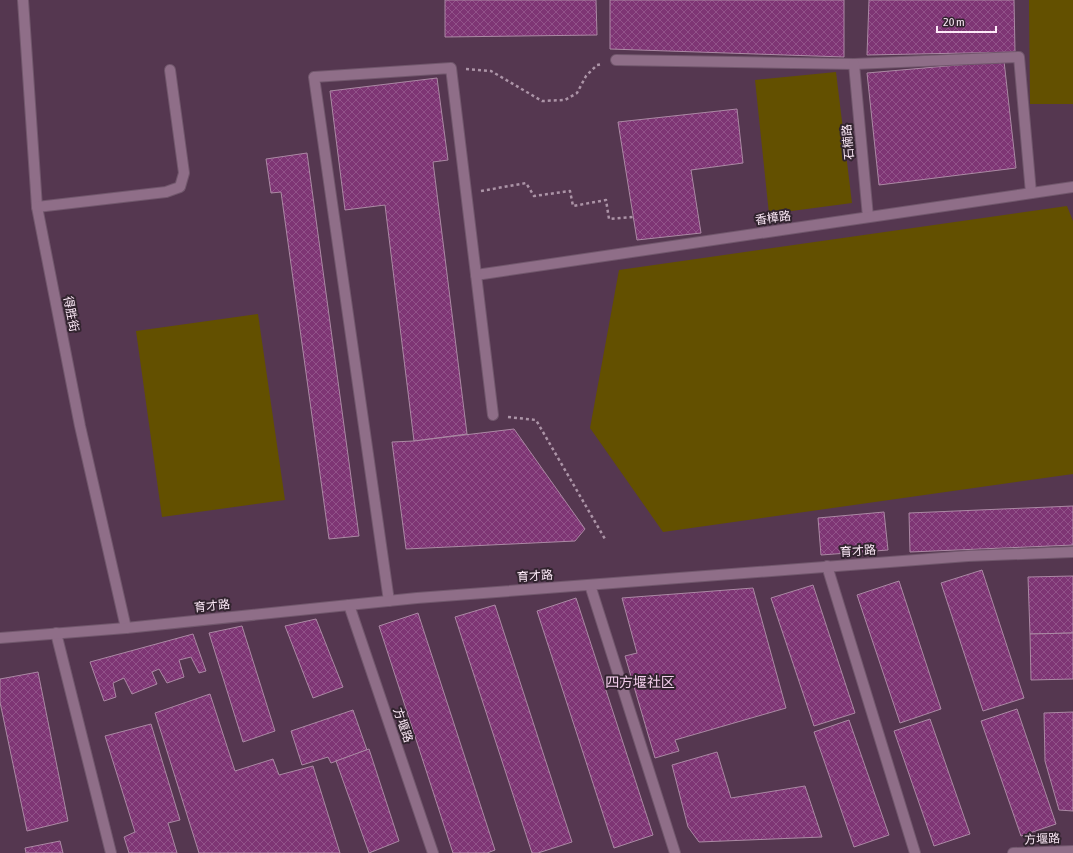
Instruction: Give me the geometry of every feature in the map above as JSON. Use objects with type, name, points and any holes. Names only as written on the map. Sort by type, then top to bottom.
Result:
[{"type":"street","name":"得胜街","points":[[23,0],[37,207],[80,426],[126,628]]},
{"type":"street","points":[[616,60],[854,64],[1019,57],[1031,193]]},
{"type":"street","name":"石楠路","points":[[854,64],[868,217]]},
{"type":"street","points":[[389,601],[314,77],[451,68],[493,415]]},
{"type":"street","points":[[37,207],[166,192],[180,187],[184,172],[170,70]]},
{"type":"street","name":"香樟路","points":[[476,275],[1073,187]]},
{"type":"street","name":"育才路","points":[[0,638],[126,628],[389,601],[827,566],[968,556],[1073,552]]},
{"type":"street","points":[[827,566],[915,853]]},
{"type":"street","points":[[590,585],[675,853]]},
{"type":"street","name":"方堰路","points":[[349,605],[433,853]]},
{"type":"street","points":[[56,633],[111,853]]},
{"type":"street","name":"方堰路","points":[[1013,853],[1073,851]]},
{"type":"path","points":[[451,68],[491,71],[542,101],[564,100],[577,93],[586,76],[597,65],[616,60]]},
{"type":"path","points":[[478,192],[526,183],[534,196],[570,191],[573,206],[606,200],[609,219],[633,217]]},
{"type":"path","points":[[493,415],[536,420],[605,539]]},
{"type":"shaded area","points":[[1029,0],[1073,0],[1073,104],[1030,104]]},
{"type":"shaded area","points":[[836,72],[852,203],[769,214],[755,80]]},
{"type":"shaded area","points":[[1067,206],[1073,221],[1073,474],[663,532],[590,428],[619,270]]},
{"type":"shaded area","points":[[258,314],[285,500],[162,517],[136,331]]},
{"type":"building","points":[[445,0],[596,0],[597,35],[445,37]]},
{"type":"building","points":[[610,0],[844,0],[844,57],[610,49]]},
{"type":"building","points":[[869,0],[1014,0],[1015,52],[867,55]]},
{"type":"building","points":[[1004,61],[1016,168],[879,185],[867,73]]},
{"type":"building","points":[[437,78],[448,160],[433,162],[467,434],[414,441],[385,205],[345,210],[330,91]]},
{"type":"building","points":[[737,109],[743,163],[691,170],[701,233],[637,240],[618,122]]},
{"type":"building","points":[[307,153],[359,536],[329,539],[281,192],[271,193],[266,159]]},
{"type":"building","points":[[514,429],[585,529],[575,541],[406,549],[392,442],[414,441]]},
{"type":"building","points":[[1073,506],[1073,545],[910,552],[909,513]]},
{"type":"building","points":[[884,512],[888,550],[821,555],[818,518]]},
{"type":"building","points":[[982,570],[1024,698],[983,711],[941,583]]},
{"type":"building","points":[[1073,576],[1073,633],[1030,634],[1028,577]]},
{"type":"building","points":[[899,581],[941,709],[900,723],[857,595]]},
{"type":"building","points":[[813,585],[855,713],[814,726],[771,598]]},
{"type":"building","points":[[753,588],[786,708],[675,740],[679,751],[655,758],[625,656],[637,653],[622,598]]},
{"type":"building","points":[[576,598],[653,835],[614,848],[537,611]]},
{"type":"building","points":[[495,605],[572,842],[538,853],[532,853],[455,617]]},
{"type":"building","points":[[418,613],[495,850],[487,853],[453,853],[379,626]]},
{"type":"building","points":[[316,619],[343,687],[313,698],[285,626]]},
{"type":"building","points":[[242,626],[275,731],[243,742],[209,633]]},
{"type":"building","points":[[1073,633],[1073,679],[1031,680],[1030,634]]},
{"type":"building","points":[[193,634],[206,671],[199,673],[191,657],[179,660],[184,677],[167,683],[159,669],[152,672],[157,684],[132,694],[124,678],[113,683],[116,697],[104,701],[90,662]]},
{"type":"building","points":[[38,672],[68,821],[27,831],[0,702],[0,679]]},
{"type":"building","points":[[210,694],[235,771],[273,759],[279,775],[313,766],[340,853],[199,853],[155,713]]},
{"type":"building","points":[[1017,709],[1056,824],[1021,836],[981,721]]},
{"type":"building","points":[[353,710],[367,750],[331,763],[328,757],[302,765],[291,731]]},
{"type":"building","points":[[1073,712],[1073,811],[1059,810],[1045,761],[1044,713]]},
{"type":"building","points":[[930,719],[970,834],[934,846],[894,731]]},
{"type":"building","points":[[849,720],[889,835],[854,847],[814,732]]},
{"type":"building","points":[[151,724],[180,820],[168,823],[177,853],[129,853],[124,837],[135,832],[105,736]]},
{"type":"building","points":[[369,749],[399,841],[369,853],[336,761]]},
{"type":"building","points":[[717,752],[731,798],[805,786],[822,837],[699,842],[688,827],[672,765]]},
{"type":"building","points":[[60,841],[63,853],[26,853],[25,848]]},
{"type":"district","name":"四方堰社区","points":[[640,682]]}]
